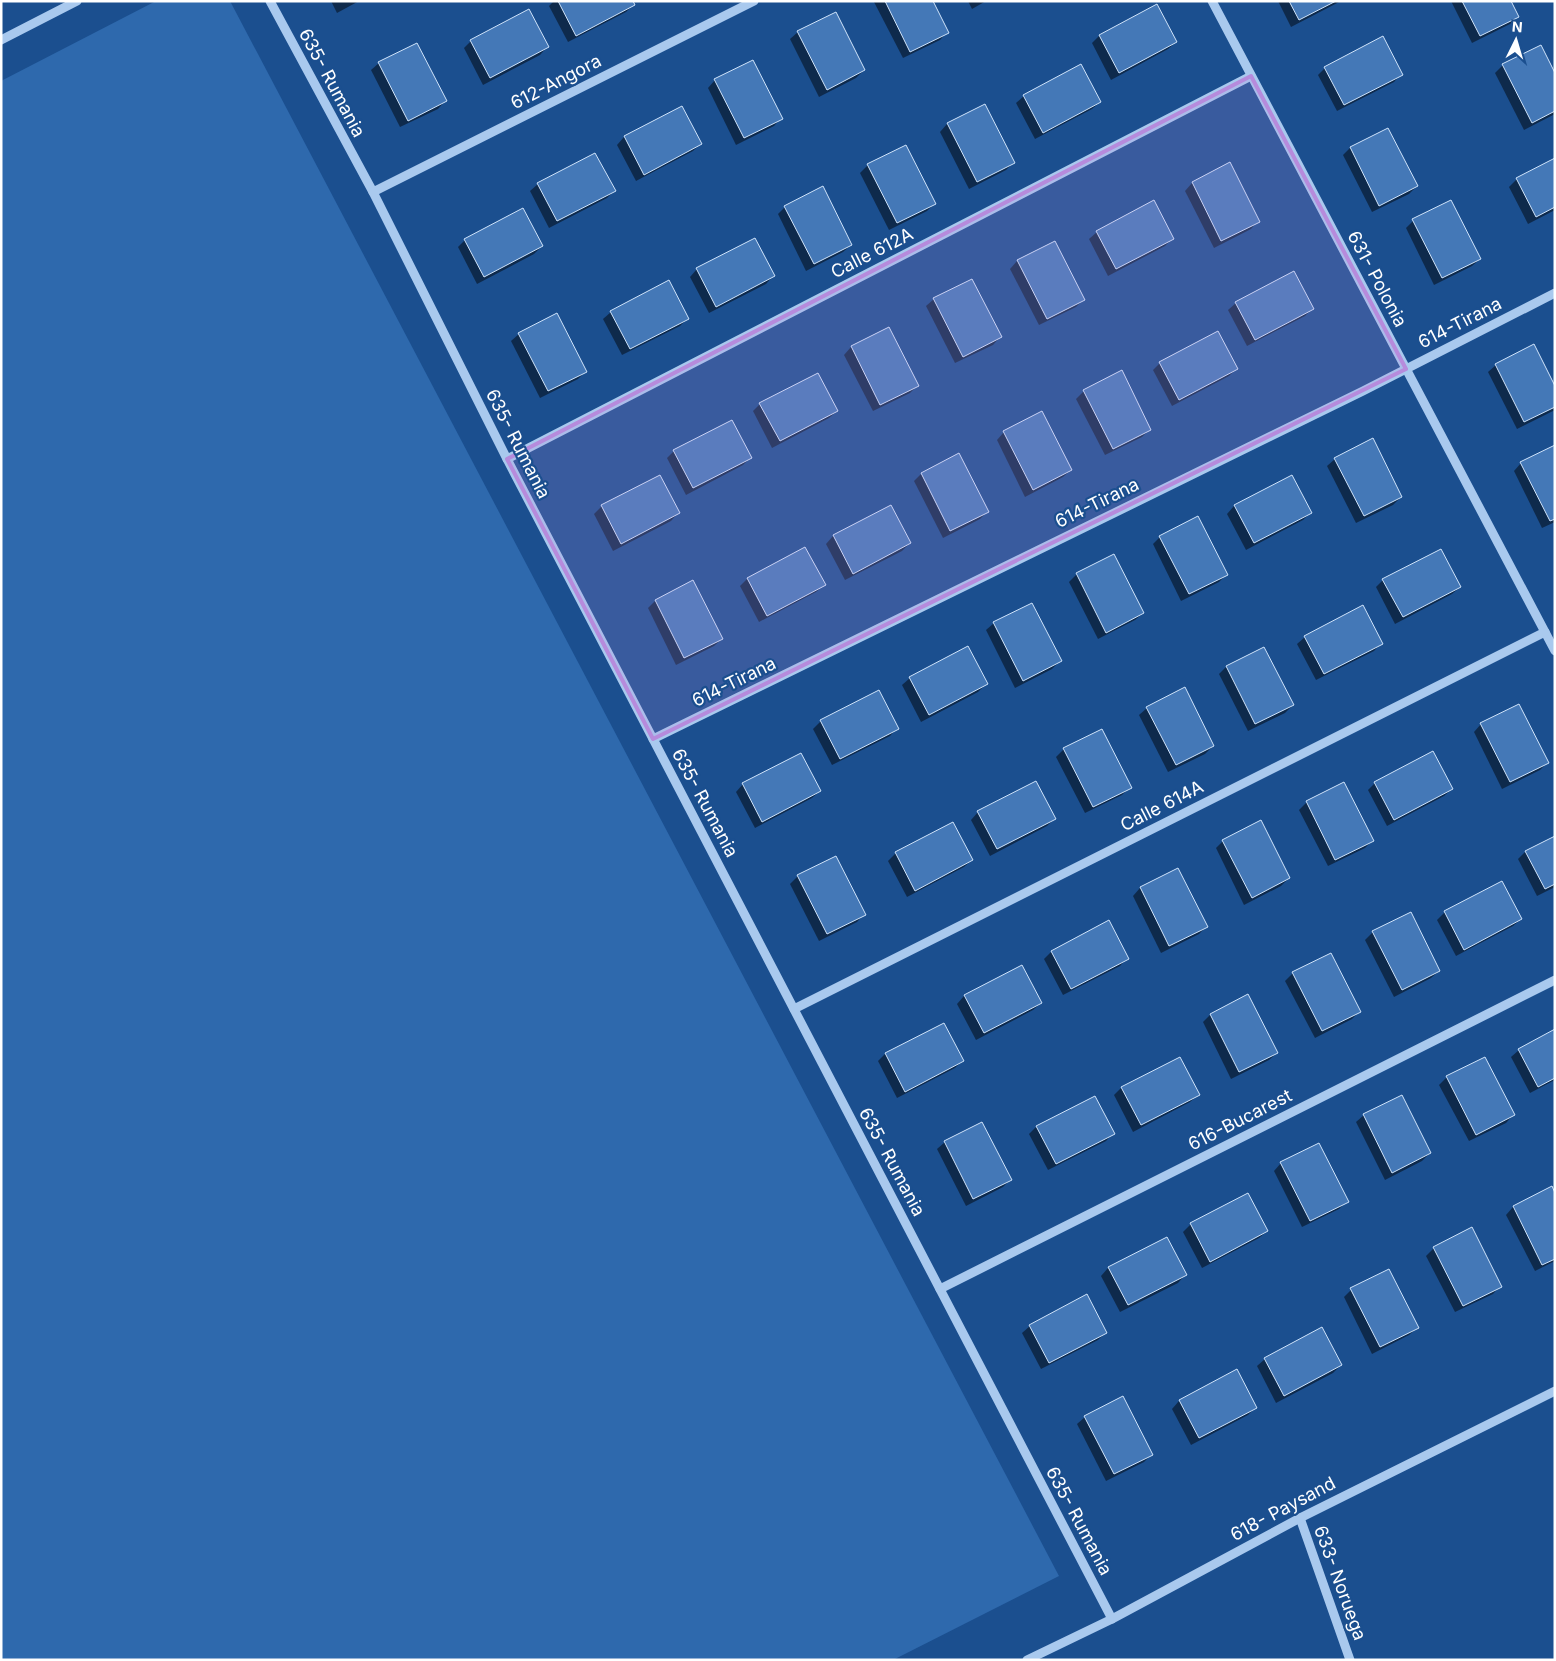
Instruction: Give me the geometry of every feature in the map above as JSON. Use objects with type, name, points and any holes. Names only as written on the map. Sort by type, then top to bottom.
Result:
[{"type":"street","points":[[1,40],[77,1]]},
{"type":"street","name":"635- Rumania","points":[[270,1],[373,192],[507,459],[1112,1619]]},
{"type":"street","name":"612-Angora","points":[[373,192],[754,1]]},
{"type":"street","name":"631- Polonia","points":[[1212,1],[1555,651]]},
{"type":"street","name":"Calle 612A","points":[[507,459],[1252,76]]},
{"type":"street","name":"614-Tirana","points":[[653,739],[1406,369],[1555,293]]},
{"type":"street","name":"Calle 614A","points":[[794,1009],[1545,632]]},
{"type":"street","name":"616-Bucarest","points":[[940,1289],[1555,980]]},
{"type":"street","name":"618- Paysand","points":[[1027,1660],[1112,1619],[1300,1518],[1555,1390]]},
{"type":"street","name":"633- Noruega","points":[[1300,1518],[1350,1660]]},
{"type":"highlighted area","points":[[1251,76],[1406,369],[653,739],[507,459]]},
{"type":"shaded area","points":[[156,1],[230,1],[1059,1576],[893,1660],[1,1660],[1,81]]},
{"type":"building","points":[[558,1],[633,1],[635,5],[576,36]]},
{"type":"building","points":[[885,1],[933,1],[949,33],[910,52]]},
{"type":"building","points":[[1289,1],[1336,1],[1299,20]]},
{"type":"building","points":[[1462,1],[1511,1],[1519,17],[1480,36]]},
{"type":"building","points":[[1157,4],[1177,42],[1119,73],[1099,35]]},
{"type":"building","points":[[529,9],[549,47],[490,78],[470,40]]},
{"type":"building","points":[[836,12],[865,70],[827,90],[797,31]]},
{"type":"building","points":[[1383,36],[1403,75],[1344,105],[1324,67]]},
{"type":"building","points":[[417,43],[447,101],[408,121],[378,62]]},
{"type":"building","points":[[1541,45],[1555,73],[1555,111],[1532,123],[1502,64]]},
{"type":"building","points":[[753,60],[783,119],[744,138],[714,79]]},
{"type":"building","points":[[1081,64],[1101,102],[1043,133],[1023,95]]},
{"type":"building","points":[[985,104],[1015,163],[977,182],[947,123]]},
{"type":"building","points":[[682,106],[702,144],[644,175],[624,136]]},
{"type":"building","points":[[1388,128],[1418,186],[1379,206],[1350,147]]},
{"type":"building","points":[[906,145],[936,204],[897,223],[867,164]]},
{"type":"building","points":[[595,153],[616,191],[557,221],[537,183]]},
{"type":"building","points":[[1555,158],[1555,207],[1536,217],[1516,178]]},
{"type":"building","points":[[1230,162],[1260,222],[1221,241],[1192,182]]},
{"type":"building","points":[[823,186],[852,245],[814,264],[784,206]]},
{"type":"building","points":[[1154,200],[1174,239],[1116,269],[1096,231]]},
{"type":"building","points":[[1451,200],[1481,259],[1442,278],[1412,219]]},
{"type":"building","points":[[523,208],[543,246],[484,277],[464,239]]},
{"type":"building","points":[[755,238],[775,276],[716,307],[696,268]]},
{"type":"building","points":[[1055,241],[1085,300],[1047,319],[1017,260]]},
{"type":"building","points":[[1294,271],[1314,309],[1255,340],[1235,302]]},
{"type":"building","points":[[972,279],[1002,337],[963,357],[933,298]]},
{"type":"building","points":[[669,280],[689,319],[630,349],[610,311]]},
{"type":"building","points":[[557,313],[587,372],[548,391],[518,333]]},
{"type":"building","points":[[889,327],[919,386],[880,405],[851,346]]},
{"type":"building","points":[[1218,331],[1238,369],[1179,400],[1159,362]]},
{"type":"building","points":[[1534,344],[1555,386],[1555,407],[1524,422],[1495,364]]},
{"type":"building","points":[[1122,370],[1151,430],[1113,449],[1083,390]]},
{"type":"building","points":[[818,373],[838,411],[780,441],[759,403]]},
{"type":"building","points":[[1042,411],[1072,470],[1033,490],[1003,431]]},
{"type":"building","points":[[732,420],[752,458],[693,488],[673,450]]},
{"type":"building","points":[[1373,438],[1402,497],[1364,516],[1334,458]]},
{"type":"building","points":[[1555,445],[1555,519],[1550,521],[1520,462]]},
{"type":"building","points":[[959,453],[989,512],[950,531],[921,473]]},
{"type":"building","points":[[660,475],[680,513],[621,544],[601,505]]},
{"type":"building","points":[[1292,475],[1312,513],[1254,543],[1234,505]]},
{"type":"building","points":[[891,505],[911,543],[853,574],[833,535]]},
{"type":"building","points":[[1198,516],[1228,575],[1189,594],[1159,536]]},
{"type":"building","points":[[805,547],[826,585],[767,616],[747,578]]},
{"type":"building","points":[[1441,549],[1461,587],[1403,617],[1382,579]]},
{"type":"building","points":[[1114,554],[1144,613],[1106,633],[1076,573]]},
{"type":"building","points":[[693,580],[723,639],[684,658],[655,600]]},
{"type":"building","points":[[1032,603],[1062,661],[1023,681],[993,622]]},
{"type":"building","points":[[1363,605],[1383,644],[1324,674],[1304,636]]},
{"type":"building","points":[[968,646],[988,684],[929,715],[909,677]]},
{"type":"building","points":[[1264,647],[1294,705],[1255,724],[1226,666]]},
{"type":"building","points":[[1185,687],[1214,746],[1176,765],[1146,707]]},
{"type":"building","points":[[879,690],[899,729],[840,759],[820,720]]},
{"type":"building","points":[[1519,704],[1549,763],[1510,782],[1480,723]]},
{"type":"building","points":[[1102,729],[1132,788],[1093,807],[1063,748]]},
{"type":"building","points":[[1433,751],[1453,789],[1394,820],[1374,782]]},
{"type":"building","points":[[801,753],[821,791],[762,822],[742,783]]},
{"type":"building","points":[[1036,781],[1056,819],[997,849],[977,811]]},
{"type":"building","points":[[1344,782],[1374,841],[1335,860],[1306,801]]},
{"type":"building","points":[[1261,820],[1290,878],[1252,898],[1222,840]]},
{"type":"building","points":[[953,822],[973,860],[915,891],[895,852]]},
{"type":"building","points":[[1555,836],[1555,884],[1545,889],[1525,851]]},
{"type":"building","points":[[836,856],[866,915],[827,934],[797,875]]},
{"type":"building","points":[[1178,868],[1208,927],[1169,946],[1140,887]]},
{"type":"building","points":[[1502,881],[1522,919],[1464,950],[1444,911]]},
{"type":"building","points":[[1411,912],[1440,971],[1402,990],[1372,931]]},
{"type":"building","points":[[1109,920],[1129,959],[1071,989],[1051,951]]},
{"type":"building","points":[[1331,953],[1361,1012],[1322,1031],[1292,972]]},
{"type":"building","points":[[1022,965],[1042,1003],[984,1033],[964,995]]},
{"type":"building","points":[[1248,994],[1278,1053],[1239,1072],[1210,1014]]},
{"type":"building","points":[[944,1023],[964,1061],[905,1092],[885,1053]]},
{"type":"building","points":[[1555,1029],[1555,1078],[1538,1087],[1518,1049]]},
{"type":"building","points":[[1180,1057],[1200,1095],[1141,1125],[1121,1087]]},
{"type":"building","points":[[1485,1057],[1515,1115],[1476,1135],[1446,1076]]},
{"type":"building","points":[[1402,1095],[1431,1153],[1392,1173],[1363,1114]]},
{"type":"building","points":[[1095,1096],[1115,1134],[1056,1164],[1036,1126]]},
{"type":"building","points":[[982,1122],[1012,1180],[973,1199],[944,1141]]},
{"type":"building","points":[[1319,1143],[1349,1202],[1310,1221],[1280,1162]]},
{"type":"building","points":[[1552,1186],[1555,1193],[1555,1259],[1542,1265],[1513,1206]]},
{"type":"building","points":[[1248,1193],[1268,1231],[1210,1262],[1190,1223]]},
{"type":"building","points":[[1472,1227],[1502,1287],[1463,1306],[1433,1247]]},
{"type":"building","points":[[1167,1237],[1187,1275],[1128,1305],[1108,1267]]},
{"type":"building","points":[[1389,1269],[1419,1328],[1380,1347],[1350,1288]]},
{"type":"building","points":[[1087,1294],[1107,1333],[1049,1363],[1029,1325]]},
{"type":"building","points":[[1322,1327],[1342,1365],[1284,1396],[1264,1358]]},
{"type":"building","points":[[1237,1369],[1257,1408],[1199,1438],[1179,1400]]},
{"type":"building","points":[[1123,1396],[1153,1455],[1114,1474],[1084,1416]]}]
